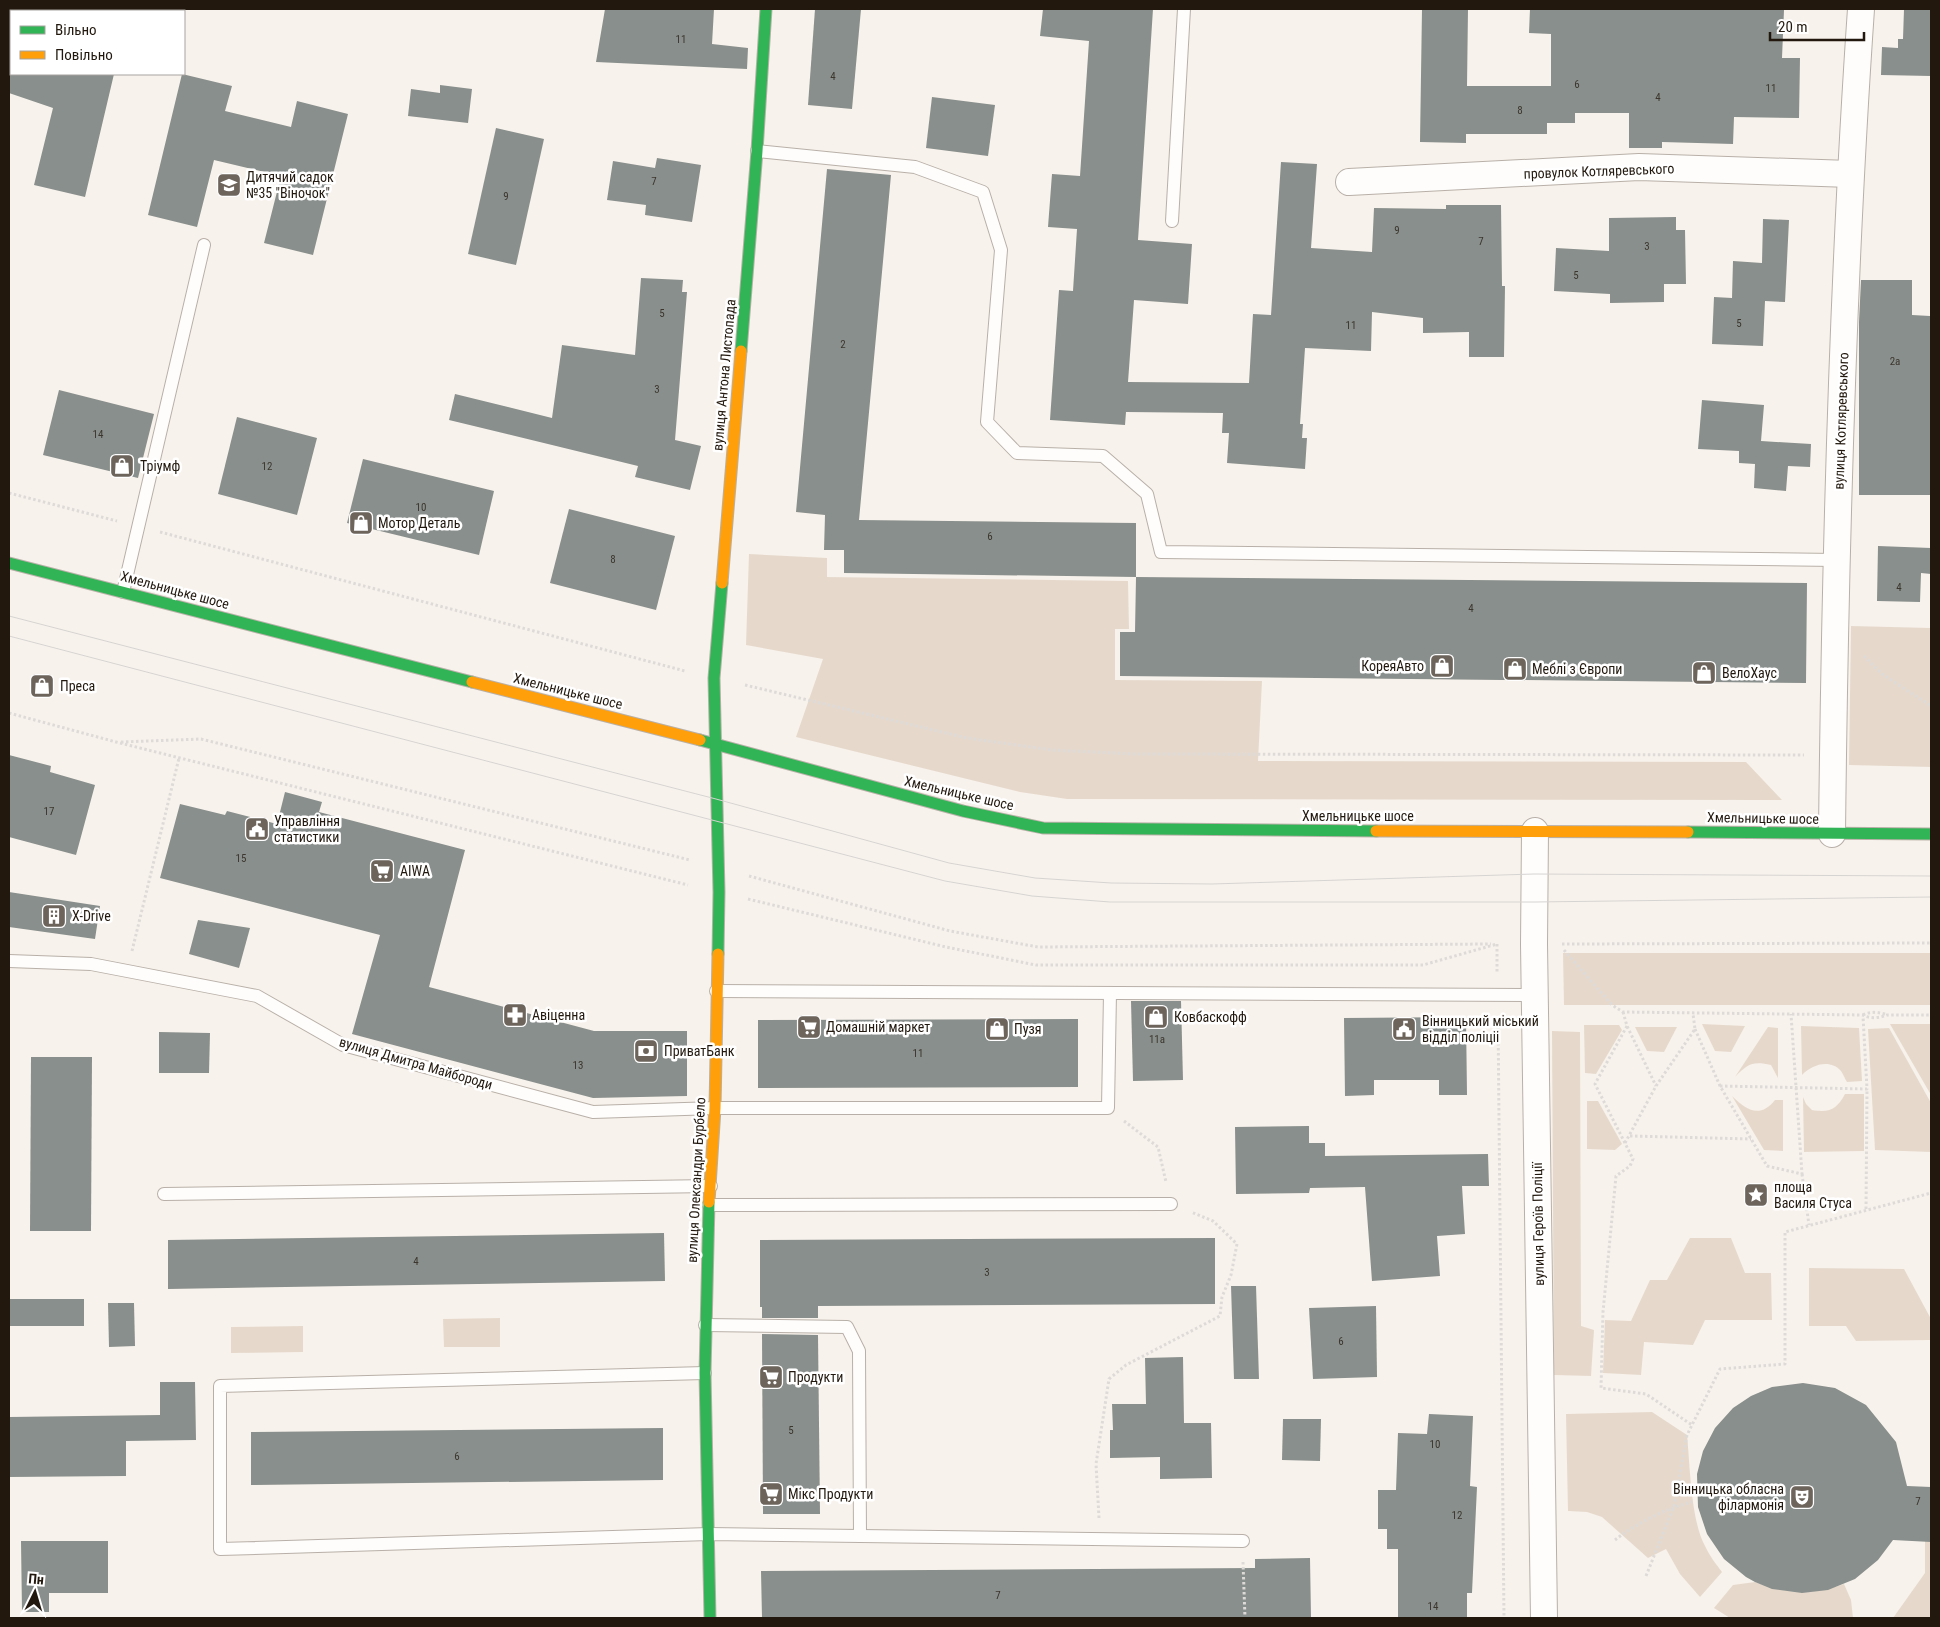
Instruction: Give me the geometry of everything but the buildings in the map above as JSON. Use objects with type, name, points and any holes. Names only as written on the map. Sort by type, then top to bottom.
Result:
[{"type":"main road","name":"вулиця Антона Листопада","points":[[715,744],[714,678],[757,152],[766,9]]},
{"type":"main road","name":"Хмельницьке шосе","points":[[9,562],[715,744],[963,811],[1043,828],[1931,834]]},
{"type":"main road","name":"вулиця Олександри Бурбело","points":[[710,1618],[705,1325],[708,1205],[712,1186],[715,1108],[718,867],[715,744]]},
{"type":"street","name":"вулиця Котляревського","points":[[1832,834],[1836,560],[1850,174],[1861,9]]},
{"type":"street","name":"провулок Котляревського","points":[[1349,182],[1639,167],[1850,174]]},
{"type":"street","name":"вулиця Героїв Поліції","points":[[1535,831],[1535,995],[1544,1618]]},
{"type":"lane","points":[[1172,221],[1184,9]]},
{"type":"lane","points":[[757,152],[915,167],[983,192],[1001,250],[987,422],[1017,453],[1103,456],[1147,494],[1161,552],[1836,560]]},
{"type":"lane","points":[[123,592],[204,245]]},
{"type":"lane","name":"вулиця Дмитра Майбороди","points":[[9,961],[92,964],[257,996],[343,1045],[593,1112],[715,1108],[1108,1108]]},
{"type":"lane","points":[[716,991],[1535,995]]},
{"type":"lane","points":[[1108,1108],[1110,993]]},
{"type":"lane","points":[[164,1194],[712,1186]]},
{"type":"lane","points":[[708,1205],[1171,1204]]},
{"type":"lane","points":[[705,1325],[847,1327],[859,1351],[860,1536]]},
{"type":"lane","points":[[705,1373],[220,1386],[220,1549],[709,1534],[1243,1541]]},
{"type":"path","points":[[9,493],[714,678],[966,738],[1052,750],[1134,754],[1833,755]]},
{"type":"path","points":[[1835,628],[1882,674],[1931,706]]},
{"type":"path","points":[[9,713],[179,758],[718,892],[946,947],[1036,965],[1424,965],[1497,944]]},
{"type":"path","points":[[116,742],[201,739],[718,867],[950,932],[1038,948],[1497,944]]},
{"type":"path","points":[[127,971],[179,758]]},
{"type":"path","points":[[1931,943],[1559,944],[1612,1005],[1623,1012],[1863,1015],[1867,1013],[1882,1013],[1887,1015],[1931,1015]]},
{"type":"path","points":[[1497,944],[1504,1618]]},
{"type":"path","points":[[1623,1012],[1627,1026],[1656,1086]]},
{"type":"path","points":[[1693,1014],[1695,1029],[1720,1086],[1767,1166],[1802,1174]]},
{"type":"path","points":[[1791,1014],[1802,1174],[1809,1225]]},
{"type":"path","points":[[1863,1015],[1867,1089],[1866,1209]]},
{"type":"path","points":[[1627,1026],[1596,1084],[1633,1159],[1630,1166],[1616,1176],[1603,1312],[1601,1388],[1646,1394],[1692,1425]]},
{"type":"path","points":[[1625,1143],[1656,1086],[1695,1029]]},
{"type":"path","points":[[1720,1086],[1867,1089]]},
{"type":"path","points":[[1100,1539],[1096,1464],[1109,1380],[1126,1365],[1220,1316],[1222,1297],[1231,1275],[1237,1244],[1213,1222],[1171,1204],[1158,1147],[1108,1108]]},
{"type":"path","points":[[1630,1136],[1751,1139]]},
{"type":"path","points":[[1646,1576],[1674,1506],[1687,1435],[1720,1369],[1785,1364],[1785,1232],[1931,1193]]},
{"type":"path","points":[[1615,1540],[1674,1506],[1692,1502]]},
{"type":"path","points":[[1243,1541],[1245,1618]]},
{"type":"shaded area","points":[[749,554],[827,558],[827,577],[1128,581],[1129,629],[1115,629],[1115,680],[1262,681],[1258,761],[1746,762],[1782,800],[1067,799],[1020,792],[796,737],[823,659],[746,645]]},
{"type":"shaded area","points":[[1851,626],[1931,628],[1931,767],[1849,765]]},
{"type":"shaded area","points":[[1563,953],[1931,953],[1931,1005],[1564,1005]]},
{"type":"shaded area","points":[[1702,1024],[1745,1026],[1731,1052],[1715,1051]]},
{"type":"shaded area","points":[[1890,1024],[1931,1024],[1931,1095]]},
{"type":"shaded area","points":[[1584,1025],[1619,1025],[1622,1030],[1596,1074],[1585,1073]]},
{"type":"shaded area","points":[[1801,1026],[1859,1028],[1862,1081],[1847,1082],[1837,1067],[1826,1064],[1810,1068],[1802,1075]]},
{"type":"shaded area","points":[[1635,1027],[1677,1027],[1664,1052],[1647,1051]]},
{"type":"shaded area","points":[[1768,1027],[1778,1028],[1778,1078],[1771,1065],[1759,1063],[1747,1066],[1735,1077]]},
{"type":"shaded area","points":[[1889,1028],[1931,1103],[1931,1152],[1875,1150],[1868,1029]]},
{"type":"shaded area","points":[[1552,1031],[1580,1032],[1581,1326],[1594,1330],[1591,1376],[1554,1375]]},
{"type":"shaded area","points":[[1845,1094],[1864,1094],[1864,1151],[1804,1152],[1803,1097],[1806,1104],[1812,1110],[1824,1111],[1836,1106]]},
{"type":"shaded area","points":[[1732,1096],[1748,1108],[1758,1111],[1769,1106],[1775,1100],[1783,1100],[1783,1151],[1764,1150]]},
{"type":"shaded area","points":[[1587,1101],[1598,1101],[1622,1144],[1615,1150],[1587,1149]]},
{"type":"shaded area","points":[[1690,1238],[1731,1238],[1745,1273],[1771,1273],[1772,1320],[1705,1320],[1693,1345],[1644,1342],[1641,1375],[1603,1373],[1605,1320],[1631,1321],[1650,1280],[1667,1280]]},
{"type":"shaded area","points":[[1809,1268],[1904,1269],[1931,1319],[1931,1340],[1856,1341],[1846,1326],[1809,1326]]},
{"type":"shaded area","points":[[500,1318],[500,1347],[444,1347],[443,1319]]},
{"type":"shaded area","points":[[303,1326],[303,1352],[231,1353],[231,1327]]},
{"type":"shaded area","points":[[1652,1412],[1687,1435],[1694,1508],[1700,1535],[1722,1572],[1700,1597],[1680,1574],[1666,1549],[1648,1558],[1602,1517],[1587,1512],[1568,1511],[1566,1414]]},
{"type":"shaded area","points":[[1925,1541],[1931,1541],[1931,1618],[1893,1618],[1925,1573]]},
{"type":"shaded area","points":[[1755,1582],[1778,1589],[1800,1592],[1833,1588],[1844,1584],[1851,1600],[1853,1618],[1730,1618],[1714,1608],[1733,1585]]},
{"type":"tram line","points":[[9,616],[716,799],[949,863],[1035,878],[1111,883],[1212,884],[1534,874],[1931,876]]},
{"type":"tram line","points":[[9,636],[945,881],[1032,896],[1110,902],[1535,902],[1931,897]]},
{"type":"traffic: fast","points":[[741,351],[766,9]]},
{"type":"traffic: fast","points":[[9,563],[472,682]]},
{"type":"traffic: fast","points":[[718,954],[719,892],[714,678],[722,583]]},
{"type":"traffic: fast","points":[[700,740],[963,811],[1043,828],[1376,831]]},
{"type":"traffic: fast","points":[[1688,832],[1931,834]]},
{"type":"traffic: fast","points":[[709,1202],[705,1373],[710,1618]]},
{"type":"traffic: slow","points":[[722,583],[741,351]]},
{"type":"traffic: slow","points":[[472,682],[700,740]]},
{"type":"traffic: slow","points":[[1376,831],[1688,832]]},
{"type":"traffic: slow","points":[[709,1202],[715,1108],[718,954]]},
{"type":"place","name":"Дитячий садок №35 \"Віночок\"","points":[[229,185]]},
{"type":"place","name":"Тріумф","points":[[122,466]]},
{"type":"place","name":"Мотор Деталь","points":[[361,523]]},
{"type":"place","name":"КореяАвто","points":[[1442,666]]},
{"type":"place","name":"Меблі з Європи","points":[[1515,669]]},
{"type":"place","name":"ВелоХаус","points":[[1704,673]]},
{"type":"place","name":"Преса","points":[[42,686]]},
{"type":"place","name":"Управління статистики","points":[[257,829]]},
{"type":"place","name":"AIWA","points":[[382,871]]},
{"type":"place","name":"X-Drive","points":[[54,916]]},
{"type":"place","name":"Авіценна","points":[[515,1015]]},
{"type":"place","name":"Ковбаскофф","points":[[1156,1017]]},
{"type":"place","name":"Домашній маркет","points":[[809,1027]]},
{"type":"place","name":"Пузя","points":[[997,1029]]},
{"type":"place","name":"Вінницький міський відділ поліціі","points":[[1404,1029]]},
{"type":"place","name":"ПриватБанк","points":[[646,1051]]},
{"type":"place","name":"площа Василя Стуса","points":[[1756,1195]]},
{"type":"place","name":"Продукти","points":[[771,1377]]},
{"type":"place","name":"Мікс Продукти","points":[[771,1494]]},
{"type":"place","name":"Вінницька обласна філармонія","points":[[1802,1497]]}]
